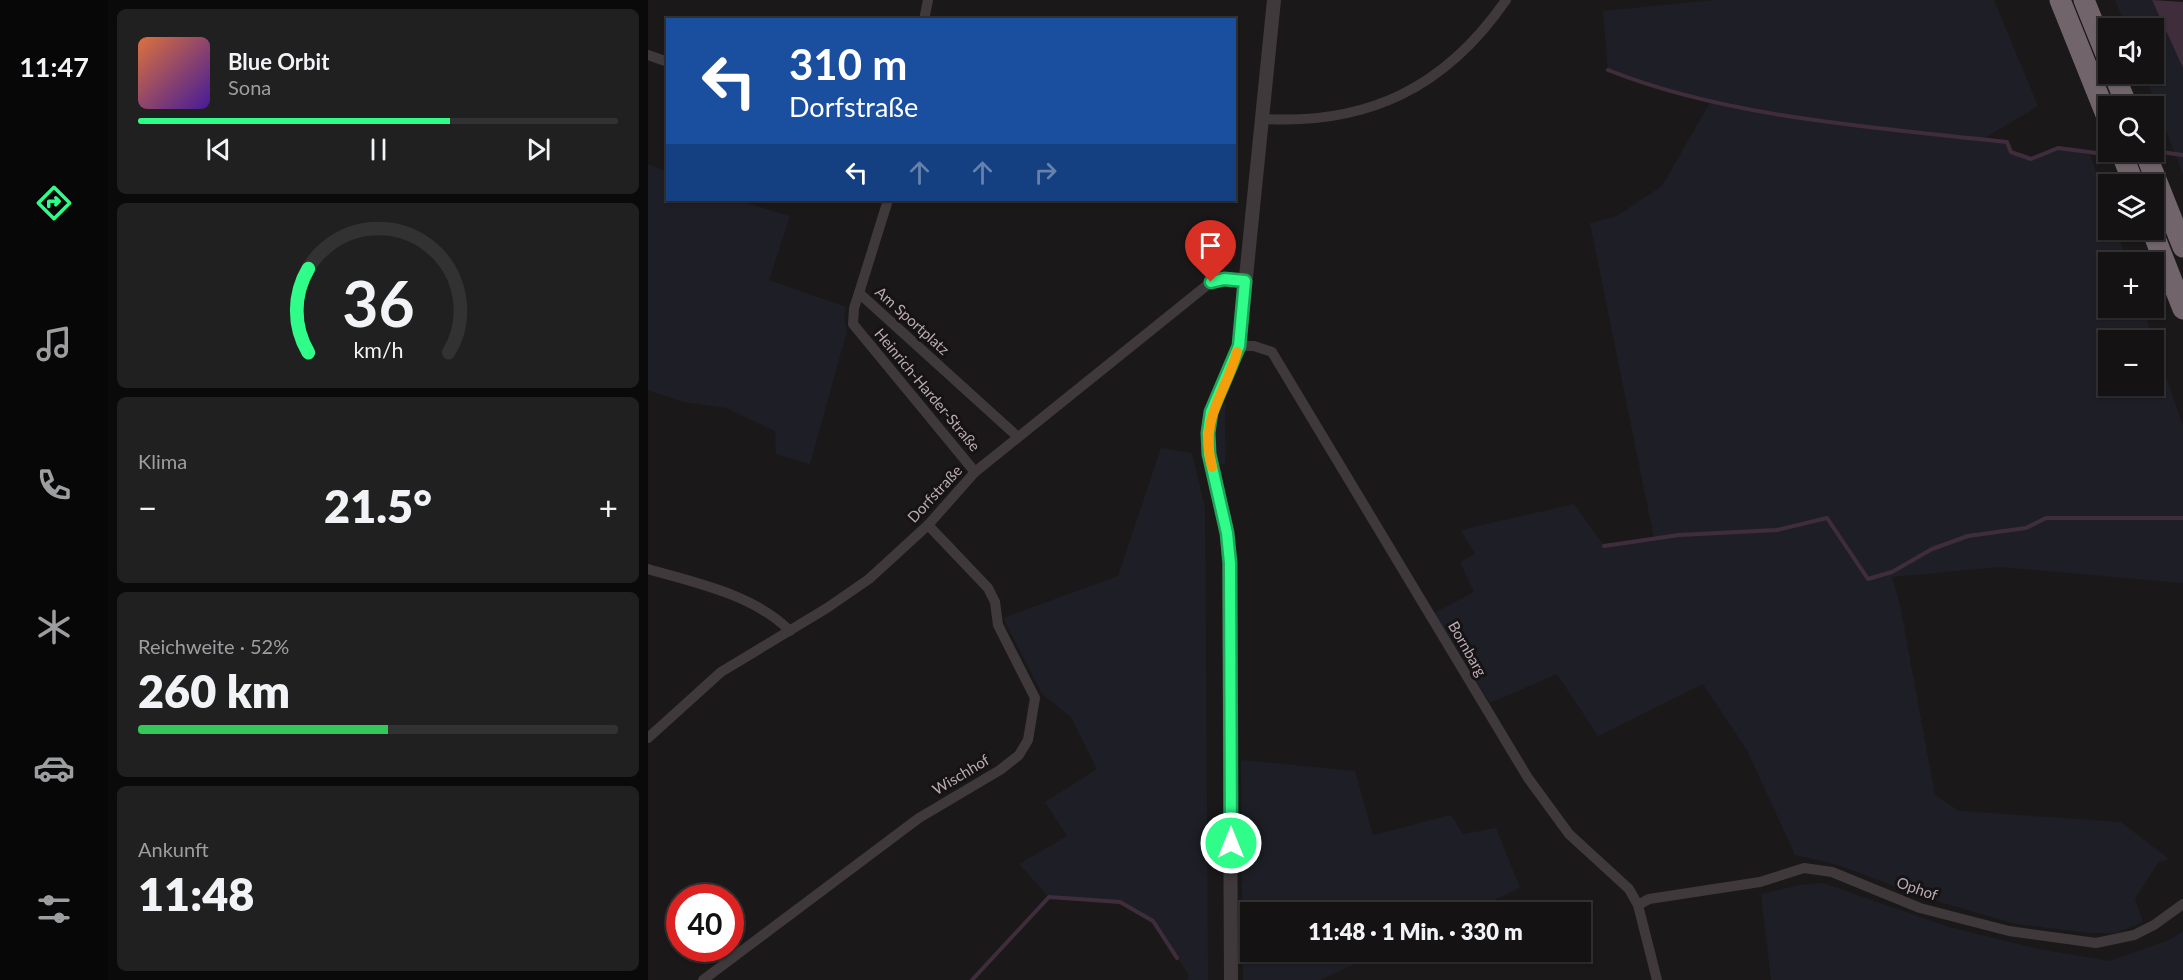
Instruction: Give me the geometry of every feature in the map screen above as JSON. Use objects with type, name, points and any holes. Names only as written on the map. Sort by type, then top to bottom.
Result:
[{"type":"highway","points":[[2060,0],[2099,96]]},
{"type":"highway","points":[[2084,0],[2098,35]]},
{"type":"highway","points":[[2149,162],[2183,247]]},
{"type":"highway","points":[[2156,240],[2183,309]]},
{"type":"street","points":[[924,18],[928,0]]},
{"type":"street","points":[[1231,980],[1230,563],[1227,533],[1209,454],[1208,433],[1211,412],[1239,346],[1274,0]]},
{"type":"street","points":[[1263,118],[1293,120],[1360,112],[1425,84],[1460,56],[1488,26],[1506,0]]},
{"type":"street","points":[[648,55],[666,61]]},
{"type":"street","name":"Am Sportplatz","points":[[888,201],[859,293],[1018,437]]},
{"type":"street","name":"Dorfstraße","points":[[648,738],[721,672],[790,631],[869,579],[928,525],[975,472],[1211,282],[1224,279],[1245,281]]},
{"type":"street","name":"Heinrich-Harder-Straße","points":[[859,293],[854,308],[853,324],[975,472]]},
{"type":"street","name":"Bornbarg","points":[[1239,346],[1254,346],[1272,352],[1528,778],[1569,834],[1610,869],[1629,889],[1638,905],[1657,980]]},
{"type":"street","name":"Wischhof","points":[[703,980],[919,818],[1000,770],[1019,755],[1028,740],[1035,698],[998,625],[995,602],[988,588],[928,525]]},
{"type":"street","points":[[648,568],[723,592],[748,603],[782,622],[790,631]]},
{"type":"street","name":"Ophof","points":[[1638,905],[1649,899],[1760,882],[1804,868],[1832,872],[1920,908],[1998,928],[2096,943],[2134,935],[2154,926],[2183,904]]},
{"type":"shaded area","points":[[1714,0],[1994,0],[2038,106],[1983,139],[2007,142],[2012,152],[2031,159],[2058,148],[2090,155],[2098,178],[2098,240],[2119,240],[2124,252],[2098,252],[2098,318],[2146,318],[2150,330],[2098,330],[2098,396],[2164,396],[2164,371],[2183,426],[2183,583],[2000,567],[1892,577],[1900,605],[1935,795],[1959,811],[2121,822],[2169,859],[2158,863],[2135,899],[2143,922],[2116,933],[2090,933],[2016,924],[1929,899],[1838,865],[1795,855],[1747,750],[1703,684],[1598,736],[1557,674],[1490,703],[1434,613],[1474,592],[1460,562],[1475,554],[1461,530],[1574,504],[1604,546],[1654,538],[1590,223],[1617,216],[1662,186],[1711,101],[1650,87],[1608,70],[1603,11]]},
{"type":"shaded area","points":[[2115,0],[2152,0],[2160,18],[2122,18]]},
{"type":"shaded area","points":[[2152,0],[2183,2],[2183,68],[2164,26],[2164,18],[2160,18]]},
{"type":"shaded area","points":[[2164,26],[2183,68],[2183,174],[2164,125],[2164,96],[2153,96],[2148,84],[2164,84]]},
{"type":"shaded area","points":[[648,164],[666,172],[666,201],[739,201],[790,216],[769,280],[846,307],[844,318],[847,331],[810,464],[776,454],[775,431],[726,408],[684,402],[648,390]]},
{"type":"shaded area","points":[[1222,402],[1226,404],[1226,449],[1225,464],[1218,465],[1214,433]]},
{"type":"shaded area","points":[[1161,448],[1192,453],[1205,508],[1208,980],[1187,980],[1189,975],[1153,921],[1120,902],[1049,897],[1019,864],[1067,836],[1045,802],[1097,769],[1071,717],[1042,694],[1003,618],[1118,576]]},
{"type":"shaded area","points":[[1241,760],[1355,771],[1373,835],[1451,815],[1463,834],[1496,828],[1520,888],[1490,902],[1242,902]]},
{"type":"shaded area","points":[[1823,883],[1949,927],[2038,949],[2110,961],[2169,940],[2183,931],[2183,980],[1771,980],[1761,894],[1800,885]]},
{"type":"shaded area","points":[[1243,962],[1359,962],[1320,980],[1243,980]]},
{"type":"waterway","points":[[1608,70],[1703,100],[1753,110],[1856,126],[2007,142],[2011,152],[2031,159],[2058,148],[2098,153]]},
{"type":"waterway","points":[[2164,152],[2183,155]]},
{"type":"waterway","points":[[1604,546],[1679,535],[1777,530],[1827,518],[1868,579],[1892,572],[1932,549],[1968,536],[2026,528],[2046,518],[2183,518]]},
{"type":"waterway","points":[[972,980],[1049,897],[1120,902],[1153,921],[1177,958]]},
{"type":"slow traffic","points":[[1212,467],[1208,433],[1211,412],[1237,352]]},
{"type":"route","points":[[1211,282],[1224,279],[1245,281],[1239,346],[1211,412],[1208,433],[1209,454],[1222,500],[1230,563],[1231,843]]}]
